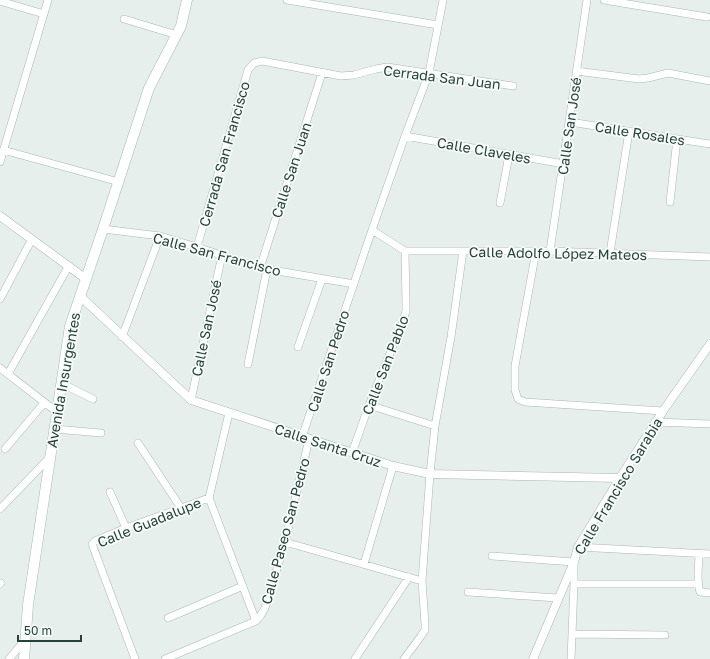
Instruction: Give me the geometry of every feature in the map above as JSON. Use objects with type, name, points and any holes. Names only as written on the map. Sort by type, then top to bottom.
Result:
[{"type":"main road","name":"Avenida Insurgentes","points":[[24,659],[28,605],[70,326],[149,88],[181,26],[187,0]]},
{"type":"street","points":[[0,0],[44,14]]},
{"type":"street","points":[[0,162],[48,0]]},
{"type":"street","points":[[287,0],[438,25]]},
{"type":"street","points":[[429,73],[443,0]]},
{"type":"street","name":"Calle San José","points":[[550,251],[587,0]]},
{"type":"street","points":[[604,0],[707,17]]},
{"type":"street","points":[[124,19],[177,35]]},
{"type":"street","name":"Cerrada San Juan","points":[[254,63],[262,61],[340,76],[354,75],[387,67],[513,86]]},
{"type":"street","name":"Cerrada San Francisco","points":[[197,247],[248,70],[254,63]]},
{"type":"street","points":[[576,71],[639,79],[668,74],[710,81]]},
{"type":"street","name":"Calle San Juan","points":[[248,364],[263,268],[322,73]]},
{"type":"street","name":"Calle San Pedro","points":[[306,438],[372,230],[429,73]]},
{"type":"street","name":"Calle Rosales","points":[[570,122],[710,144]]},
{"type":"street","points":[[610,253],[629,131]]},
{"type":"street","name":"Calle Claveles","points":[[405,136],[564,164]]},
{"type":"street","points":[[670,202],[677,139]]},
{"type":"street","points":[[3,150],[118,182]]},
{"type":"street","points":[[500,203],[509,155]]},
{"type":"street","points":[[0,216],[86,279]]},
{"type":"street","name":"Calle San Francisco","points":[[103,229],[160,236],[263,268],[354,284]]},
{"type":"street","points":[[372,230],[405,251]]},
{"type":"street","points":[[122,337],[160,236]]},
{"type":"street","points":[[0,299],[32,239]]},
{"type":"street","name":"Calle Adolfo López Mateos","points":[[405,251],[550,251],[710,257]]},
{"type":"street","name":"Calle San Pablo","points":[[352,453],[406,311],[405,251]]},
{"type":"street","points":[[404,659],[425,630],[422,581],[430,474],[435,426],[451,337],[463,251]]},
{"type":"street","points":[[536,251],[515,366],[515,390],[518,399],[525,402],[663,411]]},
{"type":"street","name":"Calle San José","points":[[191,400],[222,256]]},
{"type":"street","points":[[8,374],[68,267]]},
{"type":"street","points":[[298,347],[322,279]]},
{"type":"street","name":"Calle Santa Cruz","points":[[80,296],[122,337],[191,400],[229,413],[393,466],[430,474],[620,478]]},
{"type":"street","name":"Calle Francisco Sarabia","points":[[533,659],[574,562],[578,547],[655,422],[710,344]]},
{"type":"street","points":[[0,368],[56,412]]},
{"type":"street","points":[[61,383],[93,399]]},
{"type":"street","points":[[5,449],[44,402]]},
{"type":"street","points":[[370,404],[435,426]]},
{"type":"street","name":"Calle Guadalupe","points":[[229,413],[209,498],[256,621]]},
{"type":"street","points":[[655,422],[710,424]]},
{"type":"street","points":[[54,429],[101,433]]},
{"type":"street","name":"Calle Paseo San Pedro","points":[[256,621],[265,608],[285,542],[306,438]]},
{"type":"street","points":[[138,443],[181,508]]},
{"type":"street","points":[[0,509],[49,458]]},
{"type":"street","points":[[364,564],[393,466]]},
{"type":"street","points":[[110,492],[126,528]]},
{"type":"street","name":"Calle Guadalupe","points":[[135,659],[92,544],[95,541],[126,528],[209,498]]},
{"type":"street","points":[[285,542],[422,581]]},
{"type":"street","points":[[578,547],[710,554]]},
{"type":"street","points":[[699,554],[698,584],[700,592],[710,593]]},
{"type":"street","points":[[492,556],[574,562],[571,659]]},
{"type":"street","points":[[355,659],[409,577]]},
{"type":"street","points":[[574,584],[698,584]]},
{"type":"street","points":[[168,618],[243,586]]},
{"type":"street","points":[[468,592],[558,598]]},
{"type":"street","points":[[166,659],[256,621]]},
{"type":"street","points":[[572,634],[665,635]]},
{"type":"street","points":[[9,659],[25,640]]}]
